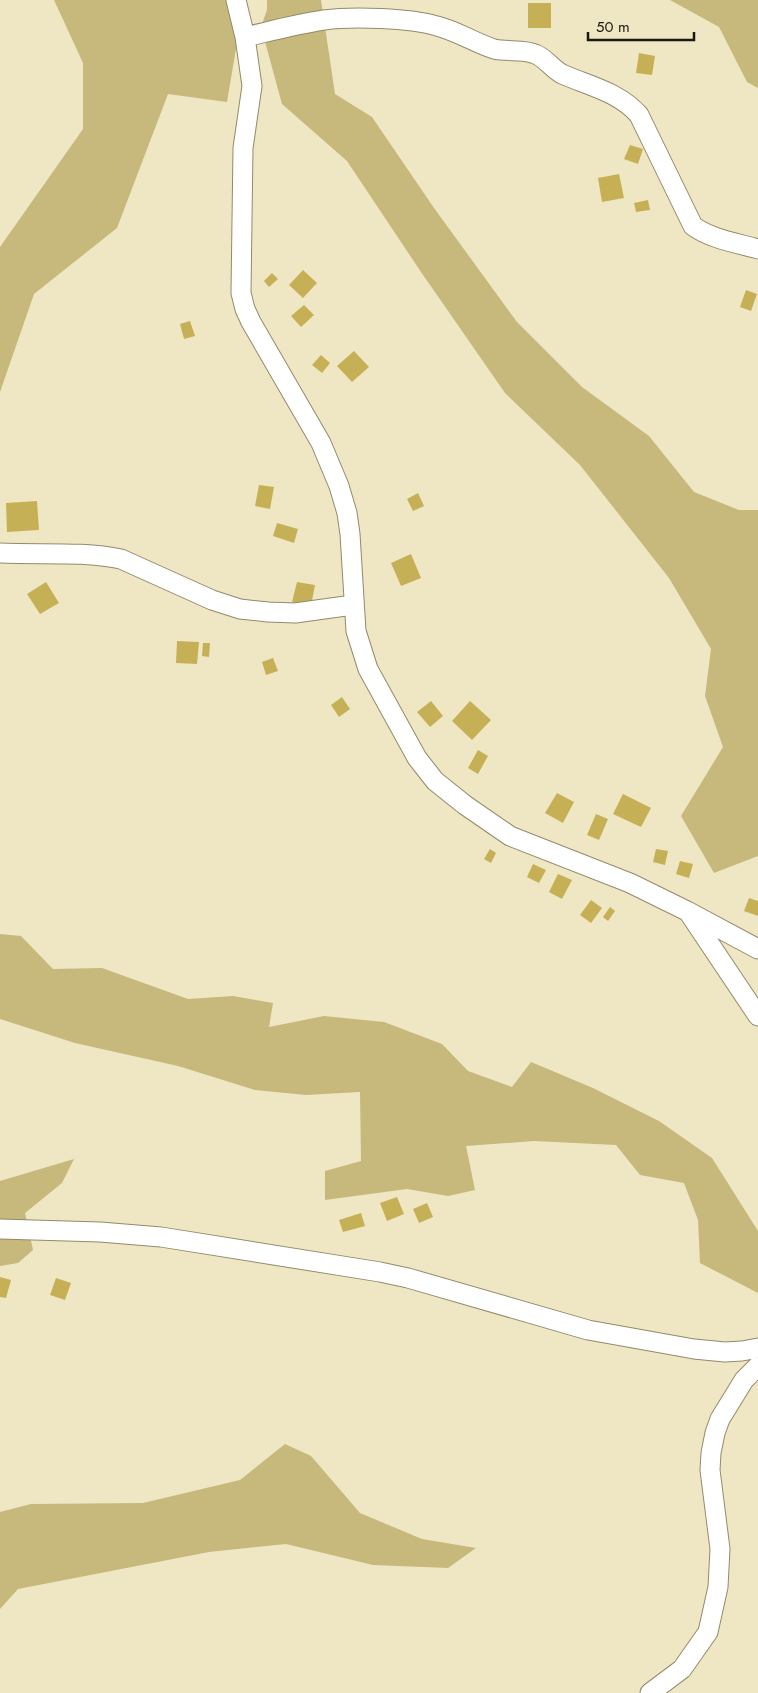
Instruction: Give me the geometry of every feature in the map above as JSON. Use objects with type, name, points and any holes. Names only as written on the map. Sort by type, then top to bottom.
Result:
[{"type":"street","points":[[236,0],[245,37],[252,86],[244,148],[241,293],[251,322],[320,443],[340,486],[350,534],[356,631],[368,669],[417,758],[435,781],[465,805],[510,836],[630,883],[758,949]]},
{"type":"street","points":[[245,37],[325,20],[371,18],[418,22],[438,26],[494,48],[536,54],[551,68],[561,74],[599,88],[632,107],[639,115],[693,226],[715,237],[758,249]]},
{"type":"street","points":[[0,553],[107,556],[122,559],[212,600],[240,609],[294,613],[353,605]]},
{"type":"street","points":[[687,911],[758,1016]]},
{"type":"street","points":[[0,1229],[100,1232],[161,1237],[408,1278],[588,1330],[694,1349],[725,1352],[758,1348]]},
{"type":"street","points":[[650,1693],[682,1668],[708,1632],[718,1587],[720,1549],[710,1470],[711,1453],[720,1419],[744,1380],[758,1366]]},
{"type":"shaded area","points":[[54,0],[230,0],[240,25],[227,102],[168,94],[117,228],[34,294],[0,392],[0,247],[83,129],[83,63]]},
{"type":"shaded area","points":[[267,0],[321,0],[335,94],[372,117],[434,208],[517,322],[582,387],[649,436],[694,492],[739,510],[758,510],[758,856],[714,873],[681,816],[723,747],[705,696],[711,649],[669,578],[580,465],[505,393],[347,161],[282,104],[261,27],[267,10]]},
{"type":"shaded area","points":[[670,0],[758,0],[758,88],[747,82],[719,27]]},
{"type":"shaded area","points":[[0,934],[21,936],[53,969],[102,968],[188,999],[233,996],[273,1003],[269,1027],[324,1016],[384,1022],[442,1044],[468,1071],[512,1087],[531,1062],[593,1088],[659,1121],[712,1158],[758,1231],[758,1293],[700,1263],[698,1220],[684,1183],[640,1175],[616,1145],[534,1141],[466,1146],[475,1190],[448,1196],[407,1189],[325,1200],[325,1171],[361,1161],[360,1092],[306,1095],[255,1090],[178,1066],[75,1043],[0,1019]]},
{"type":"shaded area","points":[[74,1159],[62,1183],[25,1213],[33,1250],[18,1263],[0,1266],[0,1181]]},
{"type":"shaded area","points":[[285,1444],[311,1456],[360,1513],[422,1539],[476,1548],[448,1568],[373,1565],[286,1544],[209,1552],[18,1589],[0,1609],[0,1512],[31,1504],[143,1503],[240,1480]]},
{"type":"building","points":[[528,3],[551,3],[551,28],[528,28]]},
{"type":"building","points":[[639,53],[655,56],[652,75],[636,73]]},
{"type":"building","points":[[630,145],[643,149],[638,164],[624,159]]},
{"type":"building","points":[[619,174],[624,198],[602,202],[598,178]]},
{"type":"building","points":[[648,200],[650,210],[636,212],[634,203]]},
{"type":"building","points":[[303,270],[317,283],[303,298],[289,285]]},
{"type":"building","points":[[272,273],[278,279],[269,287],[264,281]]},
{"type":"building","points":[[746,290],[757,294],[751,311],[740,307]]},
{"type":"building","points":[[304,305],[314,315],[301,327],[291,316]]},
{"type":"building","points":[[190,321],[195,336],[184,339],[180,324]]},
{"type":"building","points":[[354,351],[369,367],[352,382],[337,366]]},
{"type":"building","points":[[321,355],[330,363],[322,373],[312,365]]},
{"type":"building","points":[[259,485],[274,487],[270,509],[255,506]]},
{"type":"building","points":[[418,493],[424,506],[413,511],[407,499]]},
{"type":"building","points":[[37,501],[39,530],[7,532],[6,503]]},
{"type":"building","points":[[277,523],[298,529],[294,543],[273,536]]},
{"type":"building","points":[[411,554],[421,578],[401,586],[391,563]]},
{"type":"building","points":[[46,582],[59,603],[40,614],[27,594]]},
{"type":"building","points":[[297,582],[315,585],[311,606],[292,602]]},
{"type":"building","points":[[177,641],[199,642],[197,664],[176,663]]},
{"type":"building","points":[[203,643],[210,643],[209,657],[202,656]]},
{"type":"building","points":[[273,658],[278,671],[266,675],[262,662]]},
{"type":"building","points":[[342,697],[350,709],[339,717],[331,705]]},
{"type":"building","points":[[431,701],[443,716],[430,727],[417,712]]},
{"type":"building","points":[[470,701],[491,720],[472,740],[452,721]]},
{"type":"building","points":[[478,750],[488,756],[478,774],[468,768]]},
{"type":"building","points":[[557,793],[574,802],[563,823],[545,813]]},
{"type":"building","points":[[623,794],[651,808],[641,827],[613,814]]},
{"type":"building","points":[[596,814],[608,819],[599,840],[587,835]]},
{"type":"building","points":[[490,849],[496,853],[491,863],[484,859]]},
{"type":"building","points":[[656,849],[668,851],[665,865],[653,862]]},
{"type":"building","points":[[680,861],[693,864],[689,878],[676,874]]},
{"type":"building","points":[[533,864],[546,870],[539,883],[527,877]]},
{"type":"building","points":[[558,874],[572,880],[562,899],[549,892]]},
{"type":"building","points":[[749,898],[758,901],[758,916],[744,911]]},
{"type":"building","points":[[591,900],[602,908],[591,923],[580,915]]},
{"type":"building","points":[[610,907],[615,911],[608,921],[603,917]]},
{"type":"building","points":[[397,1197],[404,1214],[387,1221],[380,1203]]},
{"type":"building","points":[[427,1203],[433,1217],[419,1223],[413,1209]]},
{"type":"building","points":[[361,1213],[365,1226],[343,1232],[339,1220]]},
{"type":"building","points":[[0,1277],[11,1280],[6,1298],[0,1297]]},
{"type":"building","points":[[56,1278],[71,1283],[65,1300],[50,1295]]}]
